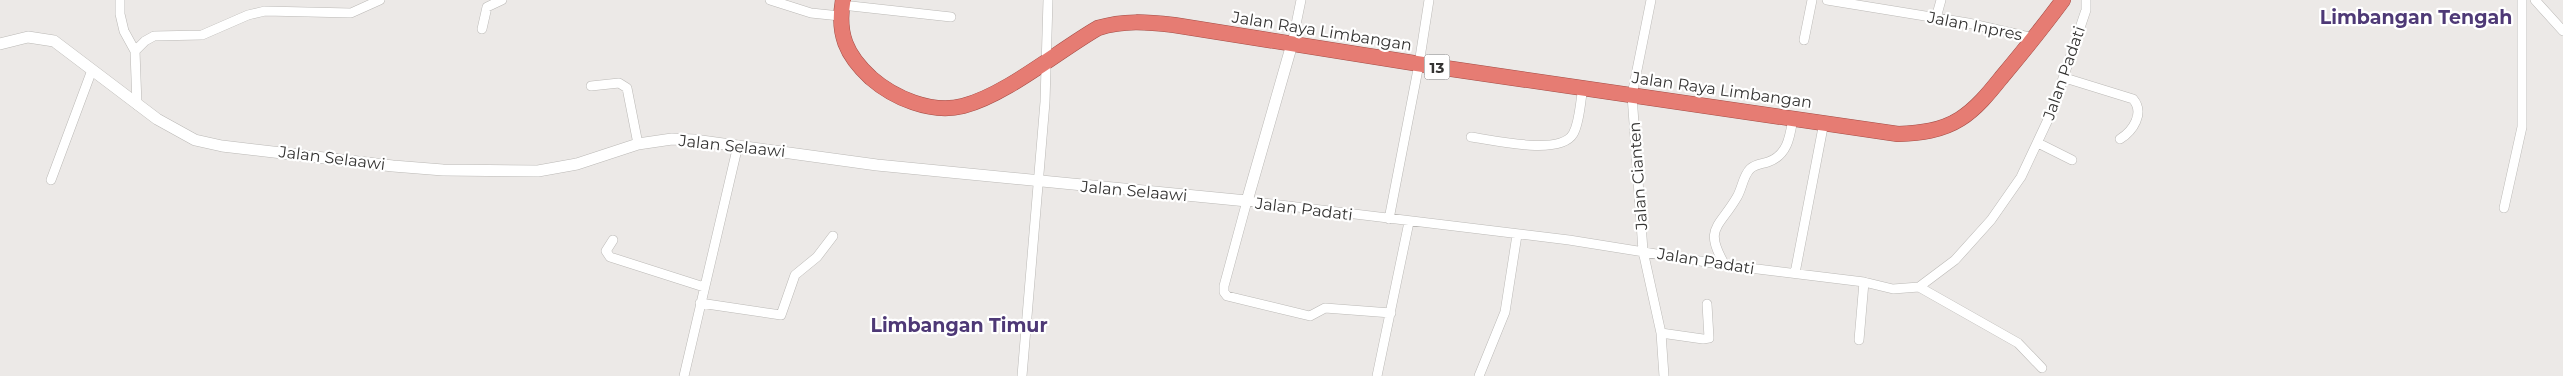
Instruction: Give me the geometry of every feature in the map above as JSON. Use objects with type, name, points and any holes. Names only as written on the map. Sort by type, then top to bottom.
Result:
[{"type":"highway","name":"Jalan Raya Limbangan","points":[[842,7],[842,35],[848,50],[868,75],[893,94],[941,108],[962,106],[993,94],[1098,28],[1114,23],[1136,21],[1174,25],[1419,64],[1898,134],[1930,132],[1944,127],[1974,108],[2034,38],[2063,0]]},
{"type":"street","points":[[120,0],[120,14],[124,31],[135,51],[136,105]]},
{"type":"street","points":[[135,51],[144,41],[154,36],[202,35],[248,15],[265,11],[351,13],[380,0]]},
{"type":"street","points":[[482,29],[487,7],[502,0]]},
{"type":"street","points":[[770,0],[811,13],[842,7],[951,17]]},
{"type":"street","points":[[1022,376],[1047,59],[1048,0]]},
{"type":"street","points":[[1247,201],[1292,44],[1301,0]]},
{"type":"street","points":[[1388,219],[1419,64],[1429,0]]},
{"type":"street","name":"Jalan Cianten","points":[[1652,0],[1632,95],[1644,251],[1661,332],[1664,376]]},
{"type":"street","points":[[1804,40],[1812,0]]},
{"type":"street","name":"Jalan Inpres","points":[[1827,0],[1936,18],[2034,38]]},
{"type":"street","points":[[1936,18],[1942,0]]},
{"type":"street","name":"Jalan Padati","points":[[1391,314],[1325,308],[1310,316],[1231,298],[1224,292],[1247,201],[1644,251],[1725,265],[1864,282],[1893,289],[1919,287],[1955,260],[1991,220],[2021,177],[2038,143],[2065,78],[2086,10],[2086,0]]},
{"type":"street","points":[[2504,208],[2522,127],[2522,0]]},
{"type":"street","points":[[2535,0],[2563,31]]},
{"type":"street","name":"Jalan Selaawi","points":[[0,44],[28,38],[54,42],[136,105],[165,123],[207,144],[393,166],[443,170],[538,171],[577,164],[638,144],[672,139],[738,145],[877,165],[1247,201]]},
{"type":"street","points":[[51,180],[92,70]]},
{"type":"street","points":[[2065,78],[2133,99],[2138,108],[2134,126],[2128,134],[2120,139]]},
{"type":"street","points":[[591,86],[619,83],[627,88],[638,144]]},
{"type":"street","points":[[1471,137],[1536,145],[1554,144],[1567,140],[1575,130],[1583,88]]},
{"type":"street","points":[[1725,265],[1714,248],[1718,225],[1736,200],[1748,171],[1782,153],[1787,146],[1793,118]]},
{"type":"street","points":[[1795,273],[1824,122]]},
{"type":"street","points":[[2038,143],[2072,160]]},
{"type":"street","points":[[684,376],[738,145]]},
{"type":"street","points":[[1377,376],[1409,222]]},
{"type":"street","points":[[1478,376],[1505,312],[1517,235]]},
{"type":"street","points":[[700,303],[781,315],[795,275],[817,258],[833,236]]},
{"type":"street","points":[[613,240],[606,254],[704,287]]},
{"type":"street","points":[[1859,340],[1864,282]]},
{"type":"street","points":[[1919,287],[2018,343],[2042,368]]},
{"type":"street","points":[[1661,332],[1703,339],[1709,338],[1707,304]]},
{"type":"district","name":"Limbangan Tengah","points":[[2416,17]]},
{"type":"district","name":"Limbangan Timur","points":[[959,325]]}]
